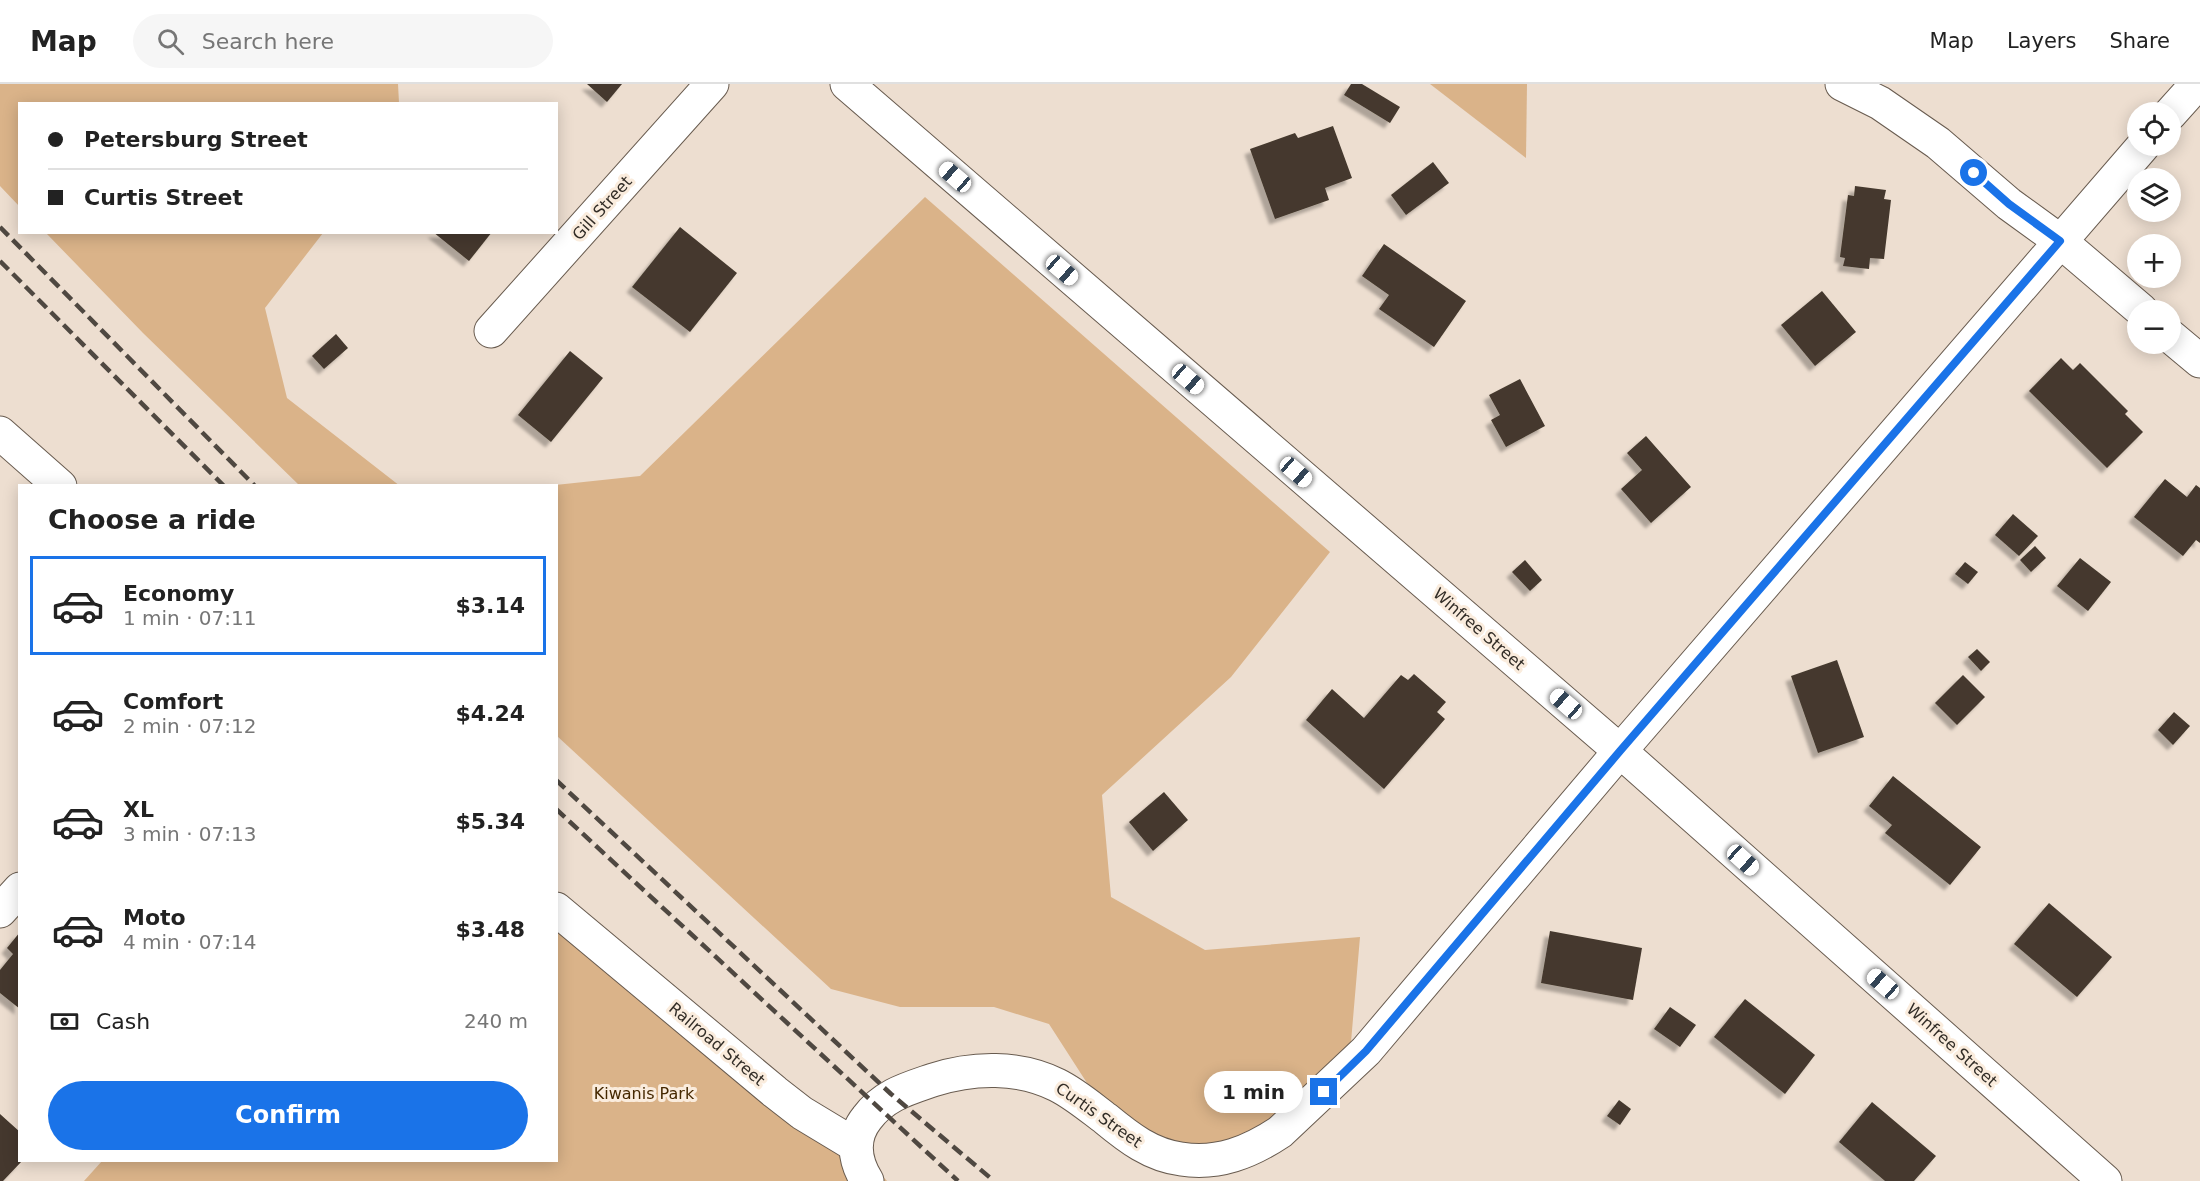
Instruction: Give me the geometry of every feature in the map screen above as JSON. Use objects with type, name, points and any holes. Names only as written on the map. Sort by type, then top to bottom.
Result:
[{"type":"street","name":"Gill Street","points":[[491,331],[712,84]]},
{"type":"street","name":"Winfree Street","points":[[847,84],[1620,751],[2105,1181]]},
{"type":"street","points":[[1842,84],[1880,103],[1938,143],[2009,204],[2060,241],[2129,300]]},
{"type":"street","points":[[2181,102],[2197,84]]},
{"type":"street","name":"Curtis Street","points":[[855,1145],[857,1134],[863,1123],[871,1112],[891,1094],[961,1073],[990,1070],[1035,1076],[1058,1085],[1076,1096],[1127,1136],[1160,1154],[1200,1161],[1236,1155],[1265,1142],[1295,1118],[1366,1051],[1620,751],[2134,156]]},
{"type":"street","points":[[2181,345],[2200,361]]},
{"type":"street","points":[[0,433],[58,484]]},
{"type":"street","points":[[0,911],[18,891]]},
{"type":"street","name":"Railroad Street","points":[[558,911],[775,1092],[802,1113],[855,1145]]},
{"type":"street","points":[[855,1145],[856,1157],[867,1181]]},
{"type":"green space","points":[[0,84],[398,84],[399,102],[18,102],[18,205],[0,186]]},
{"type":"green space","points":[[1430,84],[1527,84],[1526,158]]},
{"type":"green space","points":[[925,197],[1330,552],[1231,677],[1102,795],[1111,897],[1205,950],[1360,937],[1351,1042],[1275,1117],[1242,1138],[1212,1146],[1185,1145],[1157,1137],[1126,1117],[1087,1083],[1049,1024],[994,1007],[900,1007],[831,989],[558,737],[558,485],[640,476]]},
{"type":"green space","points":[[47,234],[322,234],[265,308],[287,398],[397,484],[298,484],[143,333]]},
{"type":"green space","name":"Kiwanis Park","points":[[558,914],[855,1145],[887,1181],[84,1181],[101,1162],[558,1162]]},
{"type":"building","points":[[587,84],[622,84],[607,102]]},
{"type":"building","points":[[1351,84],[1362,84],[1400,107],[1390,123],[1344,95]]},
{"type":"building","points":[[1333,126],[1352,178],[1325,188],[1329,200],[1275,219],[1250,149],[1295,133],[1298,138]]},
{"type":"building","points":[[1433,162],[1449,183],[1406,215],[1391,195]]},
{"type":"building","points":[[1855,186],[1886,190],[1884,199],[1891,200],[1884,259],[1870,258],[1869,269],[1843,266],[1845,258],[1840,257],[1848,195],[1854,196]]},
{"type":"building","points":[[680,227],[737,273],[690,332],[632,287]]},
{"type":"building","points":[[435,234],[490,234],[469,261]]},
{"type":"building","points":[[1384,244],[1466,301],[1434,347],[1379,309],[1389,295],[1362,276]]},
{"type":"building","points":[[1822,291],[1856,332],[1815,366],[1781,325]]},
{"type":"building","points":[[336,334],[348,348],[324,369],[312,356]]},
{"type":"building","points":[[570,351],[603,378],[551,442],[518,415]]},
{"type":"building","points":[[2061,358],[2073,370],[2080,363],[2128,411],[2125,414],[2143,432],[2107,468],[2029,391]]},
{"type":"building","points":[[1520,379],[1545,426],[1506,447],[1491,420],[1500,415],[1489,395]]},
{"type":"building","points":[[1646,436],[1691,487],[1651,523],[1621,489],[1642,470],[1627,453]]},
{"type":"building","points":[[2165,479],[2187,497],[2196,485],[2200,488],[2200,543],[2196,540],[2183,556],[2134,517]]},
{"type":"building","points":[[2013,514],[2038,536],[2019,556],[1995,535]]},
{"type":"building","points":[[2035,546],[2046,558],[2031,572],[2020,560]]},
{"type":"building","points":[[2080,558],[2111,582],[2088,611],[2057,586]]},
{"type":"building","points":[[1525,560],[1542,580],[1530,591],[1512,572]]},
{"type":"building","points":[[1965,562],[1978,572],[1968,584],[1955,574]]},
{"type":"building","points":[[1977,649],[1990,662],[1981,671],[1968,657]]},
{"type":"building","points":[[1837,660],[1864,737],[1818,753],[1791,676]]},
{"type":"building","points":[[1414,674],[1446,702],[1437,712],[1445,719],[1384,789],[1306,720],[1332,689],[1364,718],[1401,675],[1408,680]]},
{"type":"building","points":[[1963,675],[1985,697],[1957,725],[1935,703]]},
{"type":"building","points":[[2174,712],[2190,726],[2173,745],[2158,730]]},
{"type":"building","points":[[1893,776],[1981,847],[1950,885],[1885,833],[1892,825],[1869,806]]},
{"type":"building","points":[[1164,792],[1188,820],[1153,851],[1129,822]]},
{"type":"building","points":[[2049,903],[2112,957],[2077,997],[2014,944]]},
{"type":"building","points":[[1550,931],[1642,948],[1633,1000],[1541,983]]},
{"type":"building","points":[[18,934],[18,1007],[0,993],[0,970],[13,954],[7,948]]},
{"type":"building","points":[[1745,999],[1815,1055],[1785,1094],[1714,1037]]},
{"type":"building","points":[[1670,1007],[1696,1025],[1680,1047],[1654,1029]]},
{"type":"building","points":[[1619,1100],[1631,1109],[1620,1125],[1607,1116]]},
{"type":"building","points":[[1872,1102],[1936,1156],[1914,1181],[1885,1181],[1839,1142]]},
{"type":"building","points":[[0,1114],[18,1130],[18,1162],[21,1162],[3,1181],[0,1181]]},
{"type":"railway","points":[[0,227],[253,484]]},
{"type":"railway","points":[[0,261],[222,484]]},
{"type":"railway","points":[[558,782],[891,1094],[994,1181]]},
{"type":"railway","points":[[558,811],[958,1181]]},
{"type":"route","points":[[1324,1092],[1366,1051],[1620,751],[2060,241],[2009,204],[1974,173]]}]
